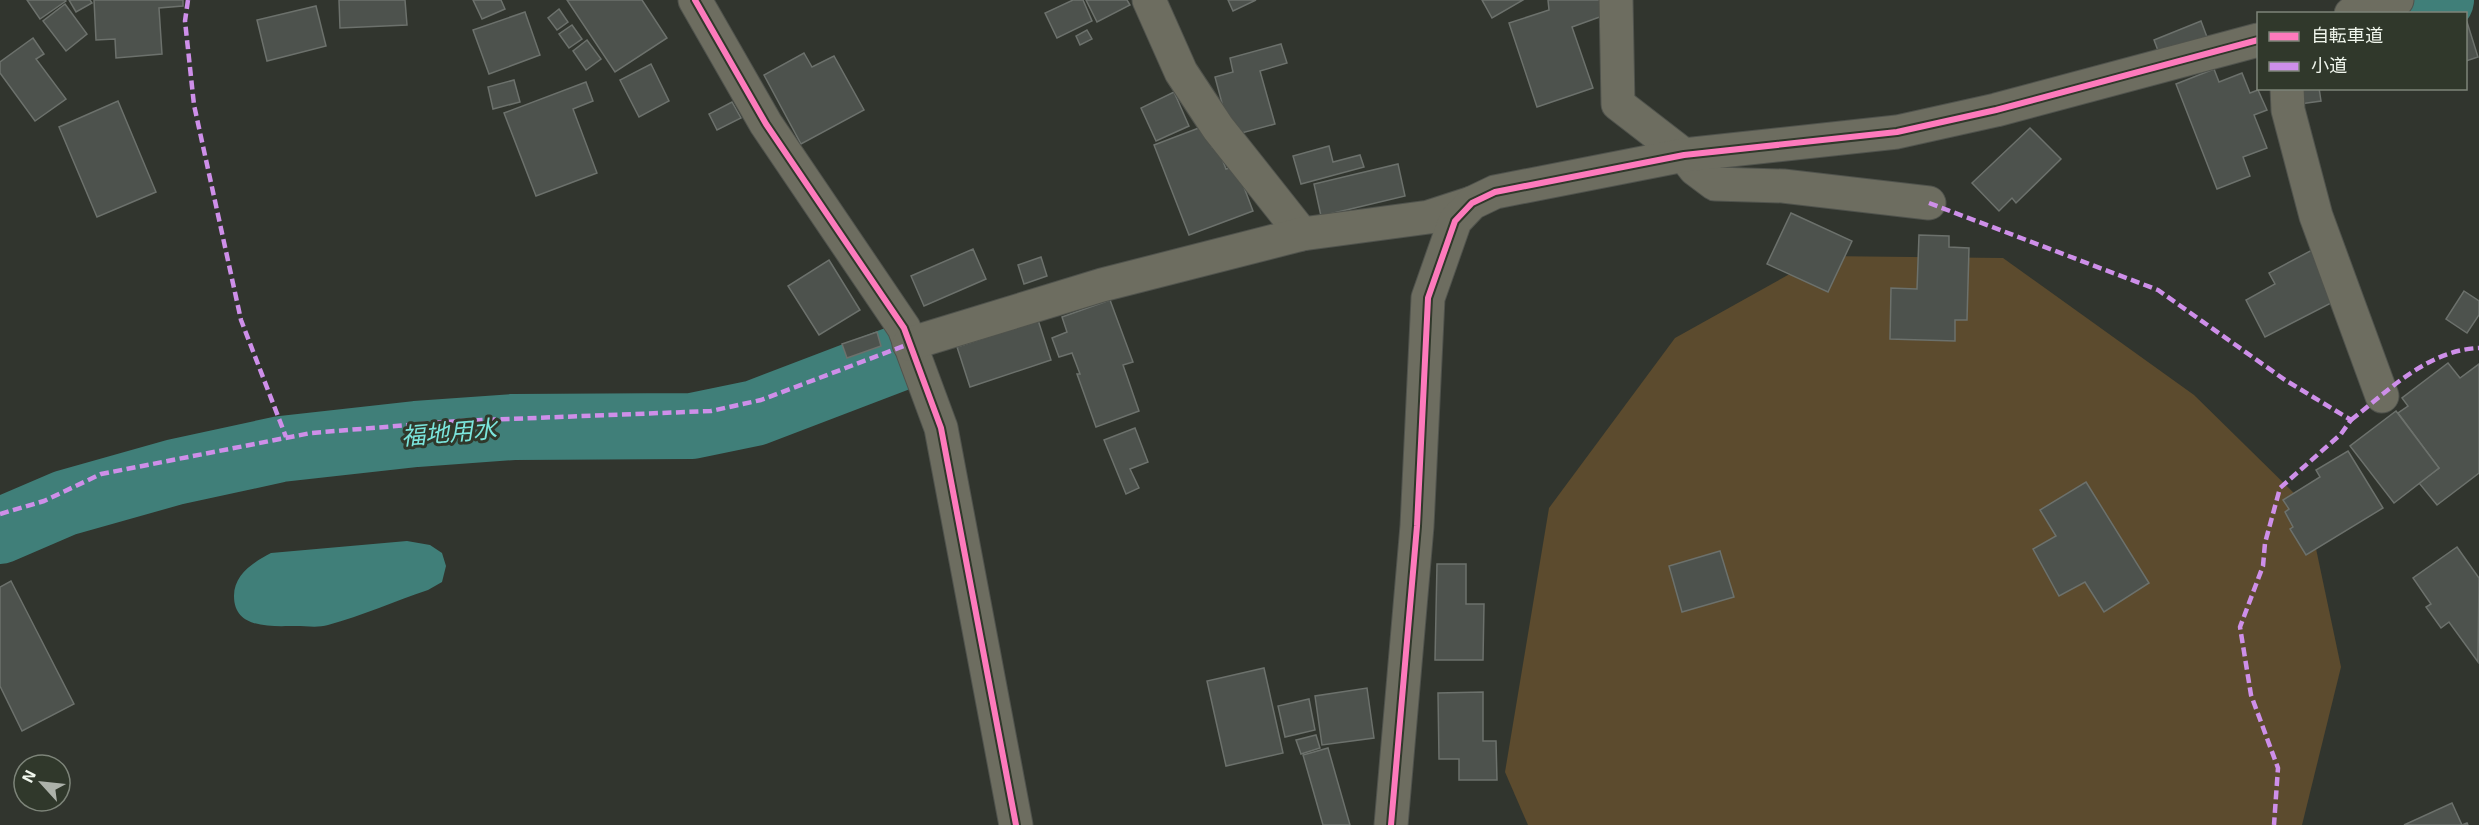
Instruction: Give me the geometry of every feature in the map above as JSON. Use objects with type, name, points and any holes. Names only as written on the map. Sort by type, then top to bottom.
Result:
[{"type":"street","points":[[695,0],[766,124],[904,328],[941,428],[1016,825]]},
{"type":"street","points":[[1149,0],[1187,81],[1218,128],[1302,234]]},
{"type":"street","points":[[1616,0],[1618,104],[1684,155],[1695,169],[1714,184],[1783,186],[1929,203]]},
{"type":"street","points":[[2358,12],[2397,0]]},
{"type":"street","points":[[909,344],[1102,285],[1302,234],[1429,217],[1472,203],[1495,192],[1684,155],[1897,132],[1996,110],[2257,41]]},
{"type":"street","points":[[2287,90],[2288,110],[2316,216],[2382,396]]},
{"type":"street","points":[[1391,825],[1417,526],[1428,298],[1455,220],[1472,203]]},
{"type":"shaded area","points":[[1822,256],[2003,258],[2194,395],[2307,506],[2341,667],[2302,825],[1528,825],[1505,772],[1549,508],[1675,338]]},
{"type":"water","points":[[407,541],[430,545],[442,553],[446,566],[442,582],[428,590],[366,613],[320,626],[256,624],[240,615],[236,607],[234,596],[237,581],[252,565],[271,553]]},
{"type":"building","points":[[27,0],[65,0],[66,1],[40,19]]},
{"type":"building","points":[[69,0],[90,0],[92,3],[76,12]]},
{"type":"building","points":[[94,0],[183,0],[183,6],[159,8],[162,54],[116,58],[115,39],[96,40]]},
{"type":"building","points":[[339,0],[405,0],[407,25],[340,28]]},
{"type":"building","points":[[473,0],[501,0],[505,9],[482,19]]},
{"type":"building","points":[[567,0],[642,0],[667,38],[615,72]]},
{"type":"building","points":[[1073,0],[1083,0],[1092,21],[1057,38],[1045,13]]},
{"type":"building","points":[[1086,0],[1127,0],[1130,5],[1097,22]]},
{"type":"building","points":[[1228,0],[1256,0],[1233,11]]},
{"type":"building","points":[[1482,0],[1523,0],[1492,18]]},
{"type":"building","points":[[1548,0],[1604,0],[1608,14],[1572,27],[1593,88],[1537,107],[1509,23],[1549,10]]},
{"type":"building","points":[[65,4],[87,34],[66,51],[43,21]]},
{"type":"building","points":[[316,6],[326,46],[267,61],[257,20]]},
{"type":"building","points":[[559,9],[568,22],[557,30],[548,18]]},
{"type":"building","points":[[525,12],[540,55],[489,74],[473,30]]},
{"type":"building","points":[[2201,21],[2207,37],[2160,56],[2154,40]]},
{"type":"building","points":[[2467,22],[2478,57],[2467,61]]},
{"type":"building","points":[[572,25],[582,39],[569,48],[559,34]]},
{"type":"building","points":[[1087,30],[1092,39],[1080,45],[1076,36]]},
{"type":"building","points":[[33,38],[44,54],[36,59],[66,99],[35,121],[0,73],[0,62]]},
{"type":"building","points":[[587,40],[601,59],[586,70],[573,51]]},
{"type":"building","points":[[1281,44],[1287,63],[1260,71],[1275,124],[1238,134],[1227,122],[1215,77],[1233,72],[1230,58]]},
{"type":"building","points":[[804,53],[812,67],[834,56],[864,110],[801,144],[764,75]]},
{"type":"building","points":[[651,64],[669,101],[639,117],[620,80]]},
{"type":"building","points":[[2214,69],[2219,82],[2242,73],[2250,93],[2258,90],[2267,110],[2254,115],[2267,148],[2243,157],[2250,176],[2217,189],[2176,84]]},
{"type":"building","points":[[514,80],[520,102],[493,109],[488,87]]},
{"type":"building","points":[[586,82],[593,101],[573,109],[597,173],[536,196],[504,113]]},
{"type":"building","points":[[2297,90],[2319,90],[2321,101],[2300,104]]},
{"type":"building","points":[[1174,92],[1189,126],[1156,141],[1141,108]]},
{"type":"building","points":[[118,101],[156,192],[97,217],[59,127]]},
{"type":"building","points":[[732,102],[741,118],[717,130],[709,114]]},
{"type":"building","points":[[1204,126],[1212,147],[1217,145],[1226,169],[1236,166],[1253,211],[1189,235],[1154,145]]},
{"type":"building","points":[[2030,128],[2061,159],[2016,203],[2012,198],[1999,211],[1972,183]]},
{"type":"building","points":[[1329,146],[1333,162],[1360,155],[1364,167],[1301,184],[1293,156]]},
{"type":"building","points":[[1398,164],[1405,196],[1321,216],[1314,184]]},
{"type":"building","points":[[1791,213],[1852,241],[1828,292],[1767,264]]},
{"type":"building","points":[[1919,235],[1949,236],[1949,247],[1969,248],[1967,320],[1955,320],[1955,341],[1890,339],[1891,288],[1917,289]]},
{"type":"building","points":[[973,249],[986,279],[924,306],[911,276]]},
{"type":"building","points":[[2314,249],[2339,299],[2265,337],[2246,300],[2275,284],[2269,273]]},
{"type":"building","points":[[1041,257],[1047,276],[1024,284],[1018,265]]},
{"type":"building","points":[[829,260],[860,310],[819,335],[788,286]]},
{"type":"building","points":[[2464,291],[2479,301],[2479,315],[2467,333],[2446,319]]},
{"type":"building","points":[[1110,300],[1133,362],[1123,365],[1139,411],[1096,427],[1072,353],[1059,357],[1052,338],[1067,332],[1062,317]]},
{"type":"building","points":[[1038,320],[1051,360],[970,387],[957,347]]},
{"type":"building","points":[[877,332],[881,346],[847,358],[842,344]]},
{"type":"building","points":[[2448,363],[2460,378],[2479,364],[2479,473],[2437,505],[2419,483],[2439,468],[2398,413],[2408,406],[2402,398]]},
{"type":"building","points":[[2396,411],[2439,468],[2394,503],[2350,446]]},
{"type":"building","points":[[1135,428],[1148,462],[1130,469],[1139,488],[1126,494],[1104,440]]},
{"type":"building","points":[[2348,451],[2383,508],[2306,555],[2290,529],[2293,527],[2285,512],[2289,509],[2283,500],[2320,477],[2316,470]]},
{"type":"building","points":[[2086,482],[2149,583],[2104,612],[2085,582],[2059,596],[2033,549],[2056,536],[2040,510]]},
{"type":"building","points":[[2457,547],[2479,578],[2478,662],[2449,622],[2441,628],[2426,607],[2431,604],[2413,578]]},
{"type":"building","points":[[1720,551],[1734,597],[1682,612],[1669,566]]},
{"type":"building","points":[[1437,564],[1466,564],[1466,604],[1484,604],[1483,660],[1435,660]]},
{"type":"building","points":[[11,581],[74,704],[22,731],[0,686],[0,587]]},
{"type":"building","points":[[1264,668],[1283,753],[1226,766],[1207,681]]},
{"type":"building","points":[[1367,688],[1374,738],[1322,745],[1315,696]]},
{"type":"building","points":[[1483,692],[1483,741],[1496,741],[1497,780],[1459,780],[1459,759],[1439,759],[1438,693]]},
{"type":"building","points":[[1309,699],[1315,730],[1285,737],[1278,706]]},
{"type":"building","points":[[1316,735],[1320,748],[1301,754],[1296,740]]},
{"type":"building","points":[[1328,748],[1350,825],[1323,825],[1303,755]]},
{"type":"building","points":[[2452,803],[2462,825],[2404,825]]},
{"type":"waterway","name":"福地用水","points":[[2400,12],[2441,0]]},
{"type":"waterway","name":"福地用水","points":[[0,531],[65,503],[175,472],[281,449],[416,434],[513,427],[692,426],[755,413],[899,358]]},
{"type":"marked path","points":[[188,0],[185,21],[194,105],[241,320],[286,437]]},
{"type":"marked path","points":[[1929,203],[2158,290],[2285,380],[2351,420],[2341,434],[2280,488],[2265,543],[2263,566],[2240,627],[2251,695],[2278,768],[2274,825]]},
{"type":"marked path","points":[[0,514],[44,501],[101,474],[311,433],[458,421],[711,411],[761,400],[909,344]]},
{"type":"marked path","points":[[2351,420],[2426,364],[2460,350],[2479,348]]},
{"type":"cycle path","points":[[695,0],[766,124],[904,328],[941,428],[1016,825]]},
{"type":"cycle path","points":[[1391,825],[1417,526],[1428,298],[1455,221],[1472,203],[1495,192],[1684,155],[1897,132],[1996,110],[2257,40]]}]
